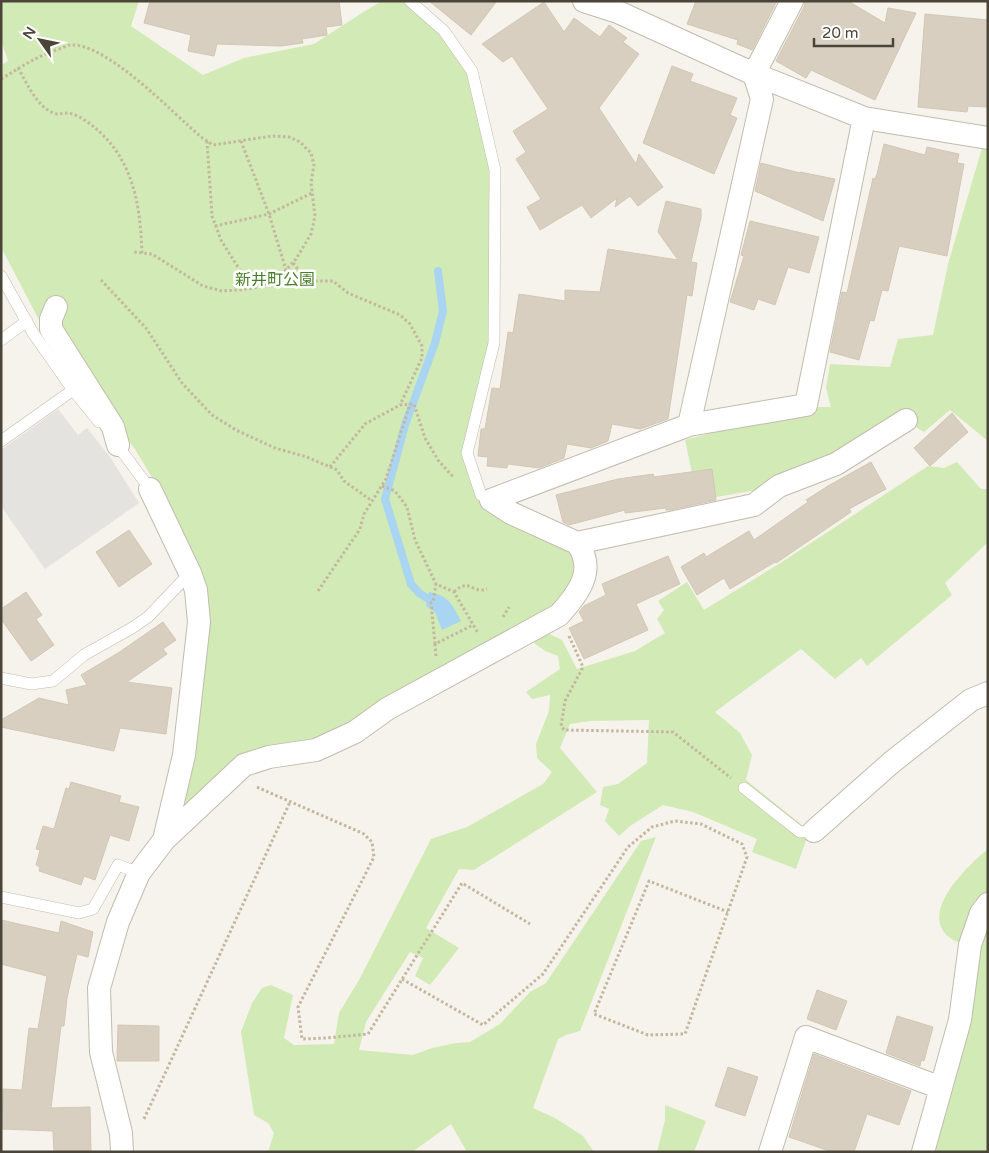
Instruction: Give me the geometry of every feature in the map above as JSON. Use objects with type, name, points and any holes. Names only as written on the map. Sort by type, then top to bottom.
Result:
[{"type":"street","points":[[584,1],[620,6],[754,74],[864,118],[988,138]]},
{"type":"street","points":[[689,425],[762,98],[754,74],[792,1]]},
{"type":"street","points":[[486,498],[689,425],[806,405],[864,118]]},
{"type":"street","points":[[56,307],[51,319],[52,329],[113,427],[118,445]]},
{"type":"street","points":[[577,543],[754,505],[779,486],[836,464],[906,420]]},
{"type":"street","points":[[150,489],[190,573],[196,590],[199,622],[184,755],[164,840]]},
{"type":"street","points":[[122,1152],[121,1132],[101,1052],[98,988],[118,922],[139,873],[164,840],[244,765],[268,757],[316,750],[355,732],[387,709],[559,615],[571,602],[582,584],[586,563],[584,552],[577,543],[511,513],[486,498]]},
{"type":"street","points":[[814,831],[899,756],[971,700],[988,693]]},
{"type":"street","points":[[923,1152],[960,1020],[970,945],[981,913],[988,904]]},
{"type":"street","points":[[770,1152],[806,1037],[941,1088]]},
{"type":"lane","points":[[410,1],[444,31],[472,70],[495,170],[494,344],[466,453],[486,498]]},
{"type":"lane","points":[[1,276],[5,293],[73,390],[118,445],[150,489]]},
{"type":"lane","points":[[1,340],[26,321]]},
{"type":"lane","points":[[1,441],[73,390]]},
{"type":"lane","points":[[1,678],[31,684],[53,681],[84,655],[148,618],[190,573]]},
{"type":"lane","points":[[744,788],[800,832],[814,831]]},
{"type":"lane","points":[[1,897],[79,913],[93,909],[118,865],[139,873]]},
{"type":"path","points":[[1,79],[39,55],[70,45],[88,48],[111,60],[133,77],[201,137],[213,145],[272,136],[289,137],[300,142],[311,153],[314,165],[311,184],[315,216],[311,234],[293,263],[280,277],[260,287],[222,291],[203,286],[152,254],[134,252]]},
{"type":"path","points":[[18,68],[42,106],[56,114],[70,114],[85,121],[107,140],[120,155],[128,172],[140,220],[142,253]]},
{"type":"path","points":[[241,140],[286,270]]},
{"type":"path","points":[[207,141],[212,216],[221,240],[251,288]]},
{"type":"path","points":[[215,226],[268,214],[312,193]]},
{"type":"path","points":[[293,263],[303,276],[311,280],[333,282],[348,293],[400,315],[410,324],[422,346],[422,358],[400,405]]},
{"type":"path","points":[[101,280],[146,328],[182,382],[212,415],[275,448],[306,457],[337,470],[344,481],[372,501]]},
{"type":"path","points":[[318,591],[360,529],[364,514],[386,479],[410,404]]},
{"type":"path","points":[[330,467],[365,424],[400,405],[414,404],[425,438],[438,460],[455,480],[468,491],[486,498]]},
{"type":"path","points":[[382,486],[395,491],[407,507],[415,540],[436,584],[454,592],[489,654]]},
{"type":"path","points":[[435,644],[431,603],[433,602],[436,584]]},
{"type":"path","points":[[454,592],[462,585],[482,591],[487,589]]},
{"type":"path","points":[[559,615],[583,667],[565,701],[560,726],[564,730],[673,732],[744,788]]},
{"type":"path","points":[[232,776],[364,834],[372,842],[374,857],[298,1007],[302,1039],[368,1034],[462,884],[530,924]]},
{"type":"path","points":[[141,1125],[290,802]]},
{"type":"path","points":[[402,979],[483,1025],[543,974],[628,848],[652,827],[675,821],[701,824],[742,844],[746,857],[728,912],[685,1034],[648,1035],[594,1014],[649,881],[728,912]]},
{"type":"green space","name":"新井町公園","points":[[1,1],[139,1],[131,26],[203,75],[244,58],[314,44],[382,1],[405,1],[440,33],[469,73],[493,171],[491,343],[462,454],[479,499],[568,550],[572,556],[575,568],[566,599],[348,728],[299,745],[184,810],[198,730],[207,651],[204,586],[173,513],[135,449],[90,393],[38,318],[1,247],[1,65],[8,61],[1,40]]},
{"type":"green space","points":[[982,148],[988,148],[988,441],[950,410],[924,432],[898,416],[865,440],[757,490],[704,499],[696,492],[685,440],[812,407],[831,407],[826,388],[830,364],[890,367],[898,339],[933,335],[948,264]]},
{"type":"green space","points":[[957,462],[981,489],[988,489],[988,542],[945,583],[952,595],[867,666],[861,658],[835,679],[801,649],[715,712],[740,733],[752,755],[746,780],[802,825],[811,826],[796,869],[752,852],[757,839],[693,812],[663,805],[630,826],[619,836],[605,821],[609,809],[600,805],[603,787],[618,784],[647,763],[649,720],[590,721],[570,724],[560,748],[597,792],[474,870],[459,869],[426,928],[459,948],[430,985],[415,976],[423,958],[410,952],[366,1022],[359,1050],[413,1055],[432,1048],[470,1042],[500,1024],[530,992],[546,983],[641,841],[656,837],[580,1031],[558,1039],[533,1108],[555,1118],[583,1136],[594,1152],[467,1152],[451,1124],[412,1152],[268,1152],[274,1133],[268,1123],[254,1115],[241,1032],[252,1003],[262,988],[271,985],[293,995],[284,1038],[294,1045],[334,1044],[339,1013],[359,980],[431,839],[467,827],[543,784],[552,772],[537,758],[536,744],[549,711],[550,695],[532,699],[526,692],[560,669],[558,656],[545,651],[534,643],[545,632],[562,640],[577,669],[635,651],[665,633],[657,619],[664,610],[658,601],[687,582],[704,610],[785,560],[928,466],[944,468]]},
{"type":"green space","points":[[988,849],[988,894],[965,945],[948,936],[940,925],[940,912],[945,898],[954,884]]},
{"type":"green space","points":[[988,917],[988,1152],[931,1152],[974,958]]},
{"type":"green space","points":[[665,1105],[706,1121],[694,1152],[657,1152],[665,1120]]},
{"type":"shaded area","points":[[58,409],[78,435],[87,428],[110,457],[139,503],[45,569],[1,506],[1,450]]},
{"type":"water","points":[[429,592],[449,601],[461,621],[442,630],[435,612],[426,606]]},
{"type":"building","points":[[150,1],[339,1],[342,25],[326,27],[327,35],[302,39],[303,43],[281,46],[217,44],[214,56],[188,51],[191,35],[144,23]]},
{"type":"building","points":[[429,1],[497,1],[471,35]]},
{"type":"building","points":[[696,1],[777,1],[752,50],[737,44],[738,40],[687,24]]},
{"type":"building","points":[[805,1],[848,1],[885,23],[888,8],[916,13],[875,100],[811,70],[806,78],[776,61],[804,7]]},
{"type":"building","points":[[544,2],[564,32],[574,18],[600,37],[609,25],[627,38],[623,42],[639,54],[599,108],[636,164],[639,154],[663,187],[638,206],[630,196],[615,207],[617,198],[591,218],[582,205],[540,230],[527,207],[541,199],[516,159],[526,152],[513,131],[548,109],[512,56],[503,62],[482,44]]},
{"type":"building","points":[[925,14],[988,20],[988,107],[968,106],[967,112],[918,107]]},
{"type":"building","points":[[672,66],[693,74],[690,81],[737,98],[730,115],[737,118],[714,174],[643,143]]},
{"type":"building","points":[[884,144],[925,155],[927,147],[959,154],[957,163],[964,164],[947,256],[899,246],[888,291],[882,290],[874,321],[870,320],[859,360],[830,352],[842,292],[847,293],[873,178],[875,179],[877,174]]},
{"type":"building","points":[[761,163],[800,173],[835,179],[823,221],[755,191]]},
{"type":"building","points":[[666,201],[701,209],[701,218],[691,262],[697,263],[692,296],[687,295],[668,419],[640,429],[612,424],[608,441],[591,448],[567,444],[564,458],[539,468],[508,464],[507,468],[487,466],[488,457],[478,456],[481,429],[485,429],[492,388],[500,389],[508,332],[513,333],[519,294],[565,301],[565,290],[600,292],[608,249],[678,260],[658,232]]},
{"type":"building","points":[[750,221],[819,237],[809,273],[788,267],[775,305],[758,299],[754,310],[730,302],[744,256],[741,255]]},
{"type":"building","points":[[952,413],[968,432],[930,466],[914,448]]},
{"type":"building","points":[[871,462],[886,489],[849,509],[851,512],[776,563],[730,589],[724,578],[697,595],[681,567],[704,553],[706,557],[749,531],[754,540],[808,502],[806,500]]},
{"type":"building","points":[[712,469],[716,500],[670,510],[666,510],[666,508],[625,513],[625,510],[569,525],[563,522],[556,495],[618,479],[653,474],[654,477]]},
{"type":"building","points":[[129,530],[152,564],[119,587],[96,552]]},
{"type":"building","points":[[668,556],[680,584],[636,604],[648,630],[584,659],[569,628],[584,621],[579,612],[584,606],[606,595],[602,584]]},
{"type":"building","points":[[26,592],[42,615],[36,619],[54,645],[31,661],[1,619],[1,609]]},
{"type":"building","points":[[163,622],[176,640],[163,649],[167,654],[127,682],[172,688],[166,734],[120,728],[114,751],[1,727],[1,720],[39,698],[69,705],[66,690],[87,685],[81,675],[118,653]]},
{"type":"building","points":[[71,782],[121,796],[119,802],[139,807],[129,841],[110,835],[95,880],[84,876],[81,885],[39,871],[40,867],[36,865],[40,850],[36,849],[43,826],[54,829],[66,788],[69,789]]},
{"type":"building","points":[[1,920],[59,933],[61,921],[93,932],[88,957],[77,954],[67,998],[64,1026],[61,1026],[51,1108],[90,1107],[91,1152],[54,1152],[53,1131],[2,1129],[3,1089],[22,1090],[29,1028],[38,1029],[47,976],[1,964]]},
{"type":"building","points":[[817,990],[847,1001],[836,1030],[807,1019]]},
{"type":"building","points":[[897,1016],[933,1027],[924,1061],[921,1060],[920,1066],[886,1053]]},
{"type":"building","points":[[118,1025],[159,1026],[159,1061],[117,1061]]},
{"type":"building","points":[[814,1054],[911,1091],[899,1125],[867,1114],[854,1152],[832,1152],[789,1137]]},
{"type":"building","points":[[728,1067],[758,1077],[745,1116],[715,1106]]},
{"type":"waterway","points":[[436,604],[419,593],[411,584],[385,499],[405,425],[435,343],[443,311],[438,271]]}]
